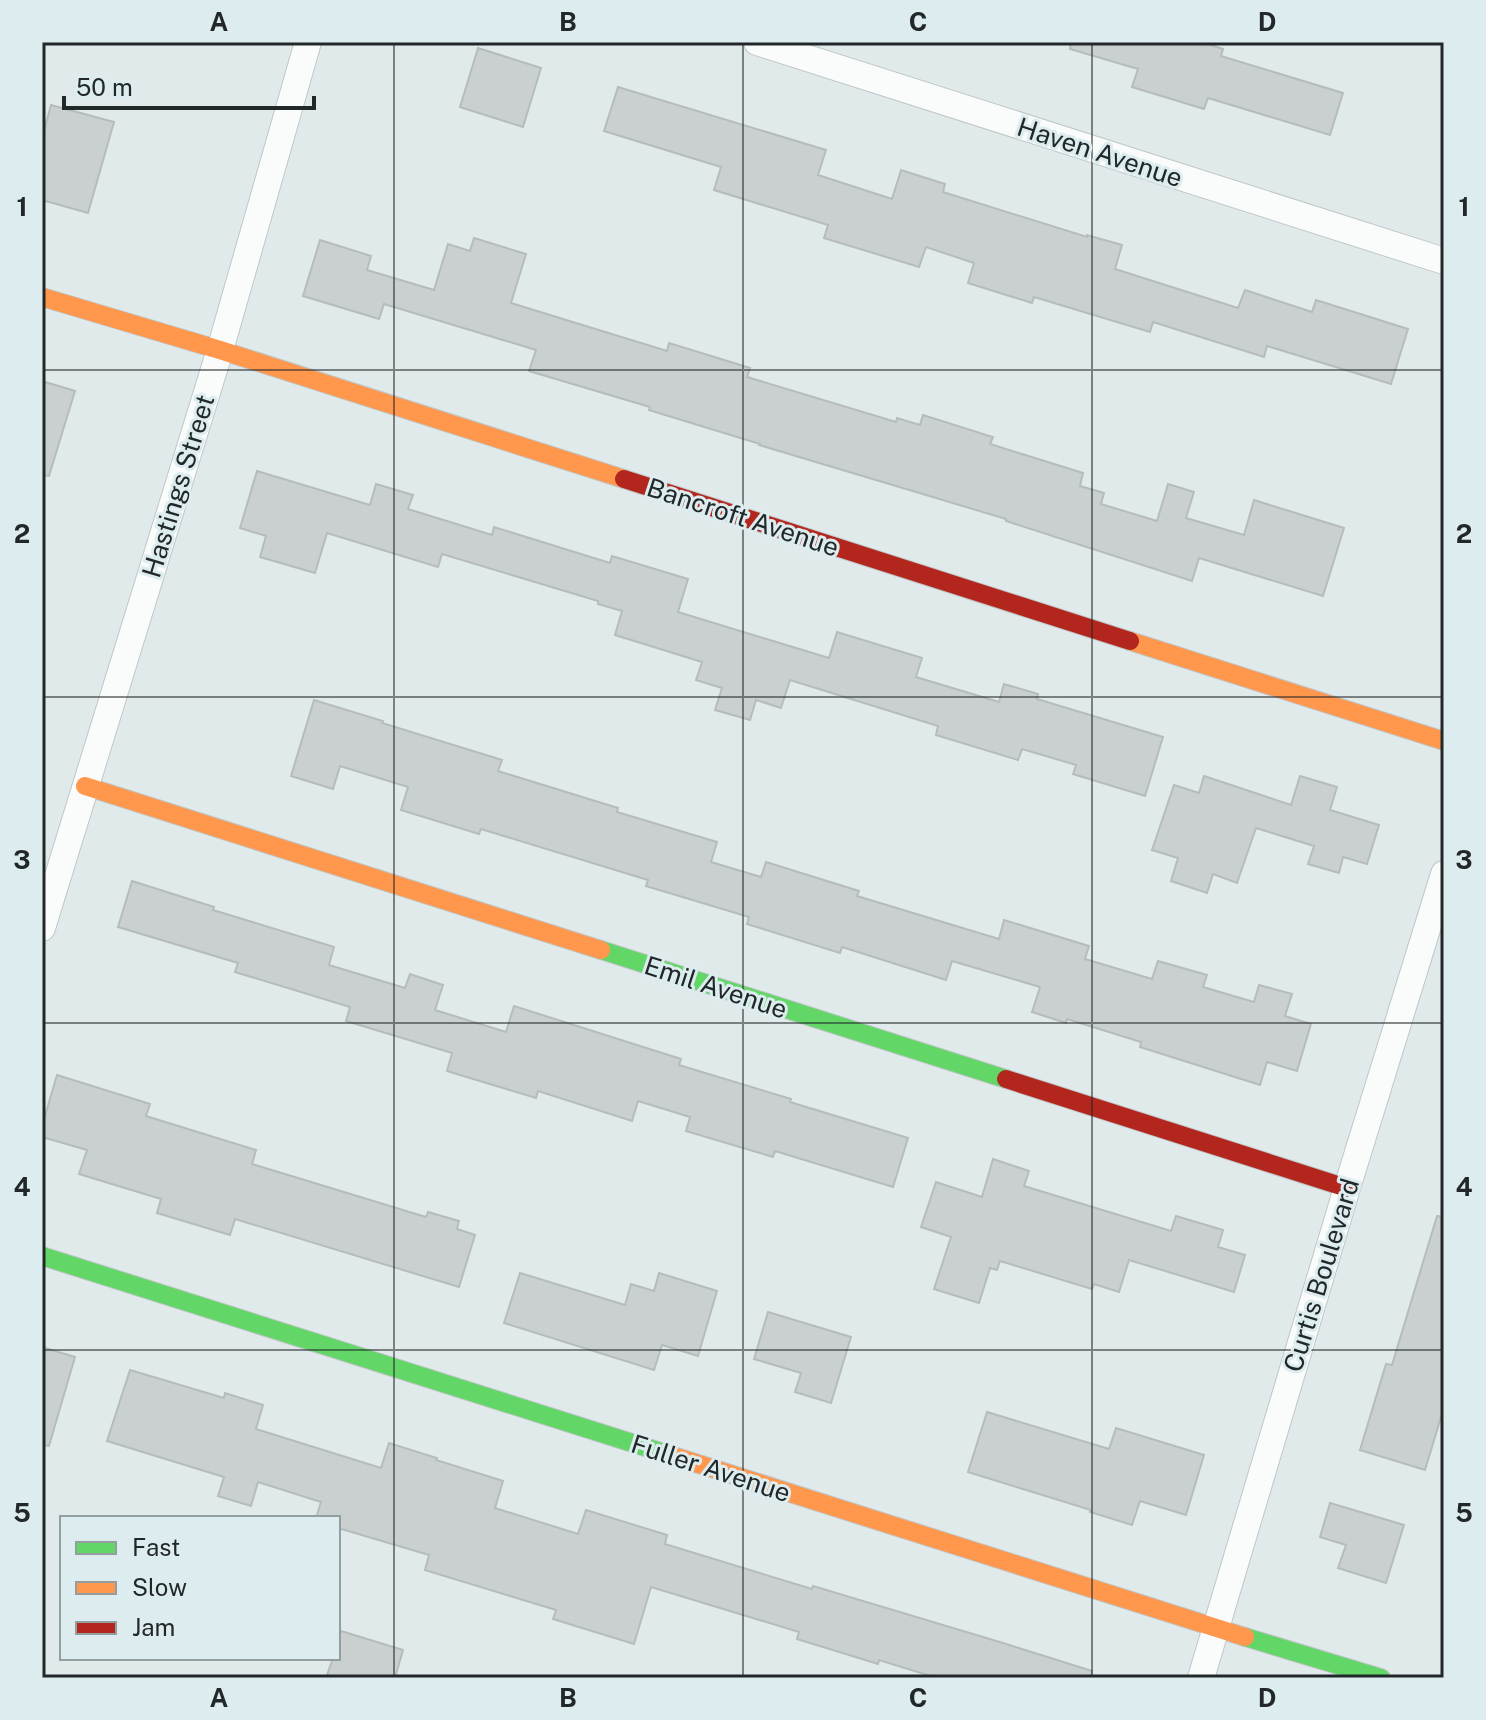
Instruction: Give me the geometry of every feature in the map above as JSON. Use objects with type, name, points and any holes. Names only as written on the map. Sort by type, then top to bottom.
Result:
[{"type":"street","name":"Hastings Street","points":[[42,928],[220,350],[308,42]]},
{"type":"street","name":"Haven Avenue","points":[[757,42],[1444,261]]},
{"type":"street","name":"Bancroft Avenue","points":[[42,297],[220,350],[1444,741]]},
{"type":"street","name":"Emil Avenue","points":[[85,786],[1347,1188]]},
{"type":"street","name":"Curtis Boulevard","points":[[1201,1678],[1444,874]]},
{"type":"street","name":"Fuller Avenue","points":[[42,1256],[1381,1678]]},
{"type":"building","points":[[1071,42],[1201,42],[1223,49],[1221,56],[1343,93],[1330,135],[1208,98],[1204,109],[1132,87],[1138,69],[1070,49]]},
{"type":"building","points":[[478,48],[541,68],[523,127],[460,107]]},
{"type":"building","points":[[618,87],[826,150],[818,175],[892,199],[901,170],[945,184],[943,192],[1122,245],[1115,269],[1238,308],[1245,290],[1312,312],[1316,300],[1408,329],[1391,384],[1267,346],[1264,357],[1153,322],[1150,332],[1034,297],[1032,303],[968,283],[974,263],[926,247],[919,267],[824,238],[828,225],[714,190],[721,167],[604,131]]},
{"type":"building","points":[[51,105],[114,122],[88,213],[42,200],[42,138]]},
{"type":"building","points":[[474,238],[526,254],[511,303],[667,351],[669,343],[750,368],[747,377],[896,422],[897,418],[920,425],[923,415],[993,437],[990,444],[1083,473],[1080,486],[1104,493],[1101,504],[1157,521],[1168,484],[1194,492],[1186,518],[1244,535],[1254,500],[1344,528],[1323,596],[1199,558],[1192,581],[1006,519],[759,445],[649,410],[650,407],[529,371],[536,350],[384,304],[379,319],[303,296],[320,240],[371,256],[367,270],[434,290],[448,244],[470,251]]},
{"type":"building","points":[[42,381],[75,391],[49,476],[42,475]]},
{"type":"building","points":[[257,471],[370,505],[376,484],[413,495],[408,509],[492,535],[494,527],[610,563],[612,556],[688,579],[678,612],[829,658],[837,632],[922,658],[916,677],[999,702],[1004,684],[1038,694],[1037,699],[1163,737],[1145,796],[1073,774],[1076,765],[1022,749],[1018,760],[936,735],[938,726],[790,680],[781,708],[756,700],[750,720],[715,710],[722,688],[696,680],[702,662],[615,635],[622,611],[442,554],[438,567],[327,533],[315,573],[260,557],[266,536],[240,528]]},
{"type":"building","points":[[314,700],[502,760],[498,771],[717,842],[711,862],[761,877],[766,862],[859,891],[857,896],[999,939],[1004,920],[1089,946],[1085,959],[1152,979],[1158,961],[1207,975],[1203,987],[1254,1002],[1259,985],[1292,994],[1285,1016],[1311,1024],[1297,1071],[1267,1062],[1260,1085],[1140,1047],[1141,1042],[1067,1019],[1066,1023],[1032,1012],[1040,987],[952,961],[946,980],[842,947],[840,953],[747,924],[749,917],[646,886],[648,880],[481,829],[479,834],[401,810],[408,787],[340,766],[333,789],[291,776]]},
{"type":"building","points":[[1204,776],[1291,805],[1300,776],[1337,787],[1330,810],[1379,825],[1367,864],[1343,857],[1339,873],[1308,864],[1314,846],[1256,828],[1237,883],[1213,874],[1207,893],[1171,881],[1178,858],[1152,850],[1174,785],[1199,793]]},
{"type":"building","points":[[132,881],[214,907],[213,910],[334,947],[329,965],[405,988],[410,974],[443,985],[435,1010],[506,1032],[514,1006],[681,1059],[679,1065],[908,1138],[893,1187],[775,1151],[773,1157],[686,1131],[690,1117],[638,1101],[632,1121],[538,1091],[536,1098],[447,1071],[452,1053],[346,1021],[350,1007],[235,972],[238,963],[118,927]]},
{"type":"building","points":[[57,1075],[150,1104],[146,1116],[256,1150],[252,1164],[426,1217],[428,1212],[459,1221],[457,1229],[475,1235],[459,1287],[235,1219],[230,1235],[157,1213],[161,1199],[79,1174],[87,1150],[42,1137],[42,1126]]},
{"type":"building","points":[[993,1159],[1029,1171],[1024,1186],[1171,1231],[1176,1216],[1223,1230],[1218,1247],[1245,1255],[1234,1292],[1129,1260],[1119,1292],[1094,1284],[1092,1289],[1000,1261],[997,1270],[990,1268],[979,1303],[934,1289],[951,1237],[921,1227],[936,1182],[982,1197]]},
{"type":"building","points":[[1437,1216],[1444,1217],[1444,1407],[1425,1470],[1360,1450],[1386,1364],[1392,1365]]},
{"type":"building","points":[[520,1273],[625,1305],[631,1284],[654,1291],[659,1273],[717,1291],[698,1356],[662,1345],[654,1370],[504,1323]]},
{"type":"building","points":[[768,1312],[851,1337],[831,1403],[795,1392],[801,1373],[754,1359]]},
{"type":"building","points":[[42,1347],[75,1357],[49,1446],[42,1445]]},
{"type":"building","points":[[130,1370],[224,1398],[225,1393],[263,1405],[256,1429],[381,1468],[389,1443],[503,1481],[495,1508],[578,1534],[586,1510],[667,1535],[665,1544],[1003,1643],[1092,1671],[1091,1678],[937,1678],[797,1639],[799,1632],[651,1587],[634,1644],[553,1619],[556,1610],[425,1570],[429,1555],[340,1529],[340,1516],[317,1516],[321,1502],[258,1482],[251,1506],[218,1496],[224,1477],[107,1441]]},
{"type":"building","points":[[987,1412],[1109,1449],[1116,1428],[1204,1455],[1186,1515],[1140,1501],[1132,1525],[968,1472]]},
{"type":"building","points":[[1330,1503],[1404,1525],[1386,1583],[1338,1568],[1346,1545],[1320,1537]]},
{"type":"building","points":[[341,1631],[403,1650],[395,1678],[326,1678],[332,1660],[340,1660]]},
{"type":"traffic: fast","points":[[601,950],[1006,1079]]},
{"type":"traffic: fast","points":[[42,1256],[667,1454]]},
{"type":"traffic: fast","points":[[1245,1637],[1381,1678]]},
{"type":"traffic: slow","points":[[42,297],[220,350],[624,479]]},
{"type":"traffic: slow","points":[[1130,641],[1444,741]]},
{"type":"traffic: slow","points":[[85,786],[601,950]]},
{"type":"traffic: slow","points":[[667,1454],[1245,1637]]},
{"type":"traffic: jam","points":[[624,479],[1130,641]]},
{"type":"traffic: jam","points":[[1006,1079],[1347,1188]]}]
